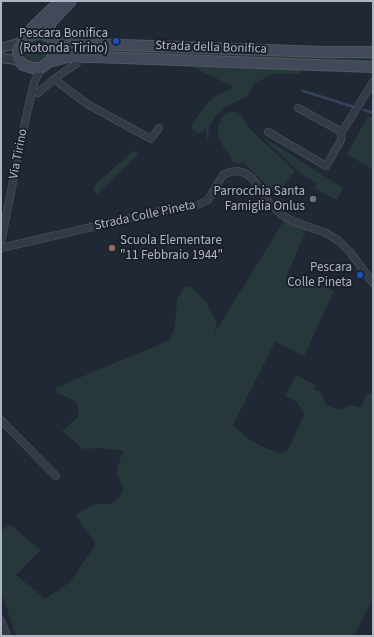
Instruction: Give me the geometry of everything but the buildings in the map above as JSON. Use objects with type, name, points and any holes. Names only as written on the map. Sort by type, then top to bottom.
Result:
[{"type":"main road","points":[[30,36],[31,29],[60,1]]},
{"type":"main road","points":[[50,37],[40,33],[30,36],[21,42],[17,53],[20,62],[28,68],[45,65],[54,51],[55,45],[50,37],[50,23],[71,1]]},
{"type":"main road","name":"Strada della Bonifica","points":[[50,37],[66,42],[94,44],[324,52],[373,52]]},
{"type":"main road","name":"Strada della Bonifica","points":[[45,65],[63,58],[80,57],[373,67]]},
{"type":"street","points":[[1,48],[21,42]]},
{"type":"street","points":[[38,93],[54,79],[77,63],[80,57]]},
{"type":"street","points":[[1,58],[20,62]]},
{"type":"street","name":"Via Tirino","points":[[1,242],[34,84],[45,65]]},
{"type":"street","points":[[54,79],[87,104],[151,139],[159,128]]},
{"type":"street","points":[[268,132],[326,166],[341,140],[342,132],[373,82]]},
{"type":"street","points":[[298,108],[342,132]]},
{"type":"street","name":"Strada Colle Pineta","points":[[1,248],[170,209],[193,207],[208,200],[223,175],[237,171],[245,173],[252,178],[271,205],[282,215],[295,222],[326,233],[339,241],[350,252],[373,283]]},
{"type":"street","points":[[1,420],[56,476]]},
{"type":"street","points":[[1,621],[7,636]]},
{"type":"shaded area","points":[[38,39],[48,42],[49,53],[44,59],[36,63],[28,62],[23,57],[24,50],[30,42]]},
{"type":"shaded area","points":[[59,44],[373,56],[373,62],[71,51],[60,53]]},
{"type":"shaded area","points":[[183,64],[301,69],[300,74],[274,74],[254,83],[247,96],[227,106],[215,116],[209,128],[209,145],[206,135],[206,128],[200,133],[196,132],[192,128],[193,122],[208,102],[234,87],[193,67]]},
{"type":"shaded area","points":[[229,112],[237,112],[241,115],[250,129],[295,171],[276,195],[242,161],[240,164],[232,162],[229,153],[223,146],[218,135],[221,118]]},
{"type":"shaded area","points":[[368,116],[373,118],[373,170],[347,154]]},
{"type":"shaded area","points":[[260,135],[343,188],[337,200],[314,188],[317,183],[301,174]]},
{"type":"shaded area","points":[[133,151],[137,152],[137,156],[96,194],[93,189],[96,184]]},
{"type":"shaded area","points":[[285,219],[307,229],[286,277],[304,285],[308,278],[334,291],[304,356],[275,342],[233,425],[247,438],[265,448],[281,453],[288,450],[304,415],[302,409],[295,401],[285,396],[296,375],[316,385],[314,389],[321,392],[326,405],[339,410],[351,405],[361,408],[367,393],[373,394],[373,598],[354,636],[16,636],[1,591],[1,532],[9,524],[41,550],[16,575],[45,599],[70,582],[96,544],[75,515],[95,504],[111,504],[120,498],[123,489],[117,475],[118,466],[123,451],[101,448],[83,449],[62,431],[79,416],[76,401],[59,394],[55,388],[170,340],[175,326],[177,299],[183,289],[190,286],[206,302],[217,323],[214,334]]},
{"type":"waterway","points":[[303,91],[354,107]]},
{"type":"waterway","points":[[364,110],[373,113]]},
{"type":"place","name":"Pescara Bonifica (Rotonda Tirino)","points":[[116,41]]},
{"type":"place","name":"Parrocchia Santa Famiglia Onlus","points":[[313,199]]},
{"type":"place","name":"Scuola Elementare \"11 Febbraio 1944\"","points":[[112,248]]},
{"type":"place","name":"Pescara Colle Pineta","points":[[360,275]]}]
